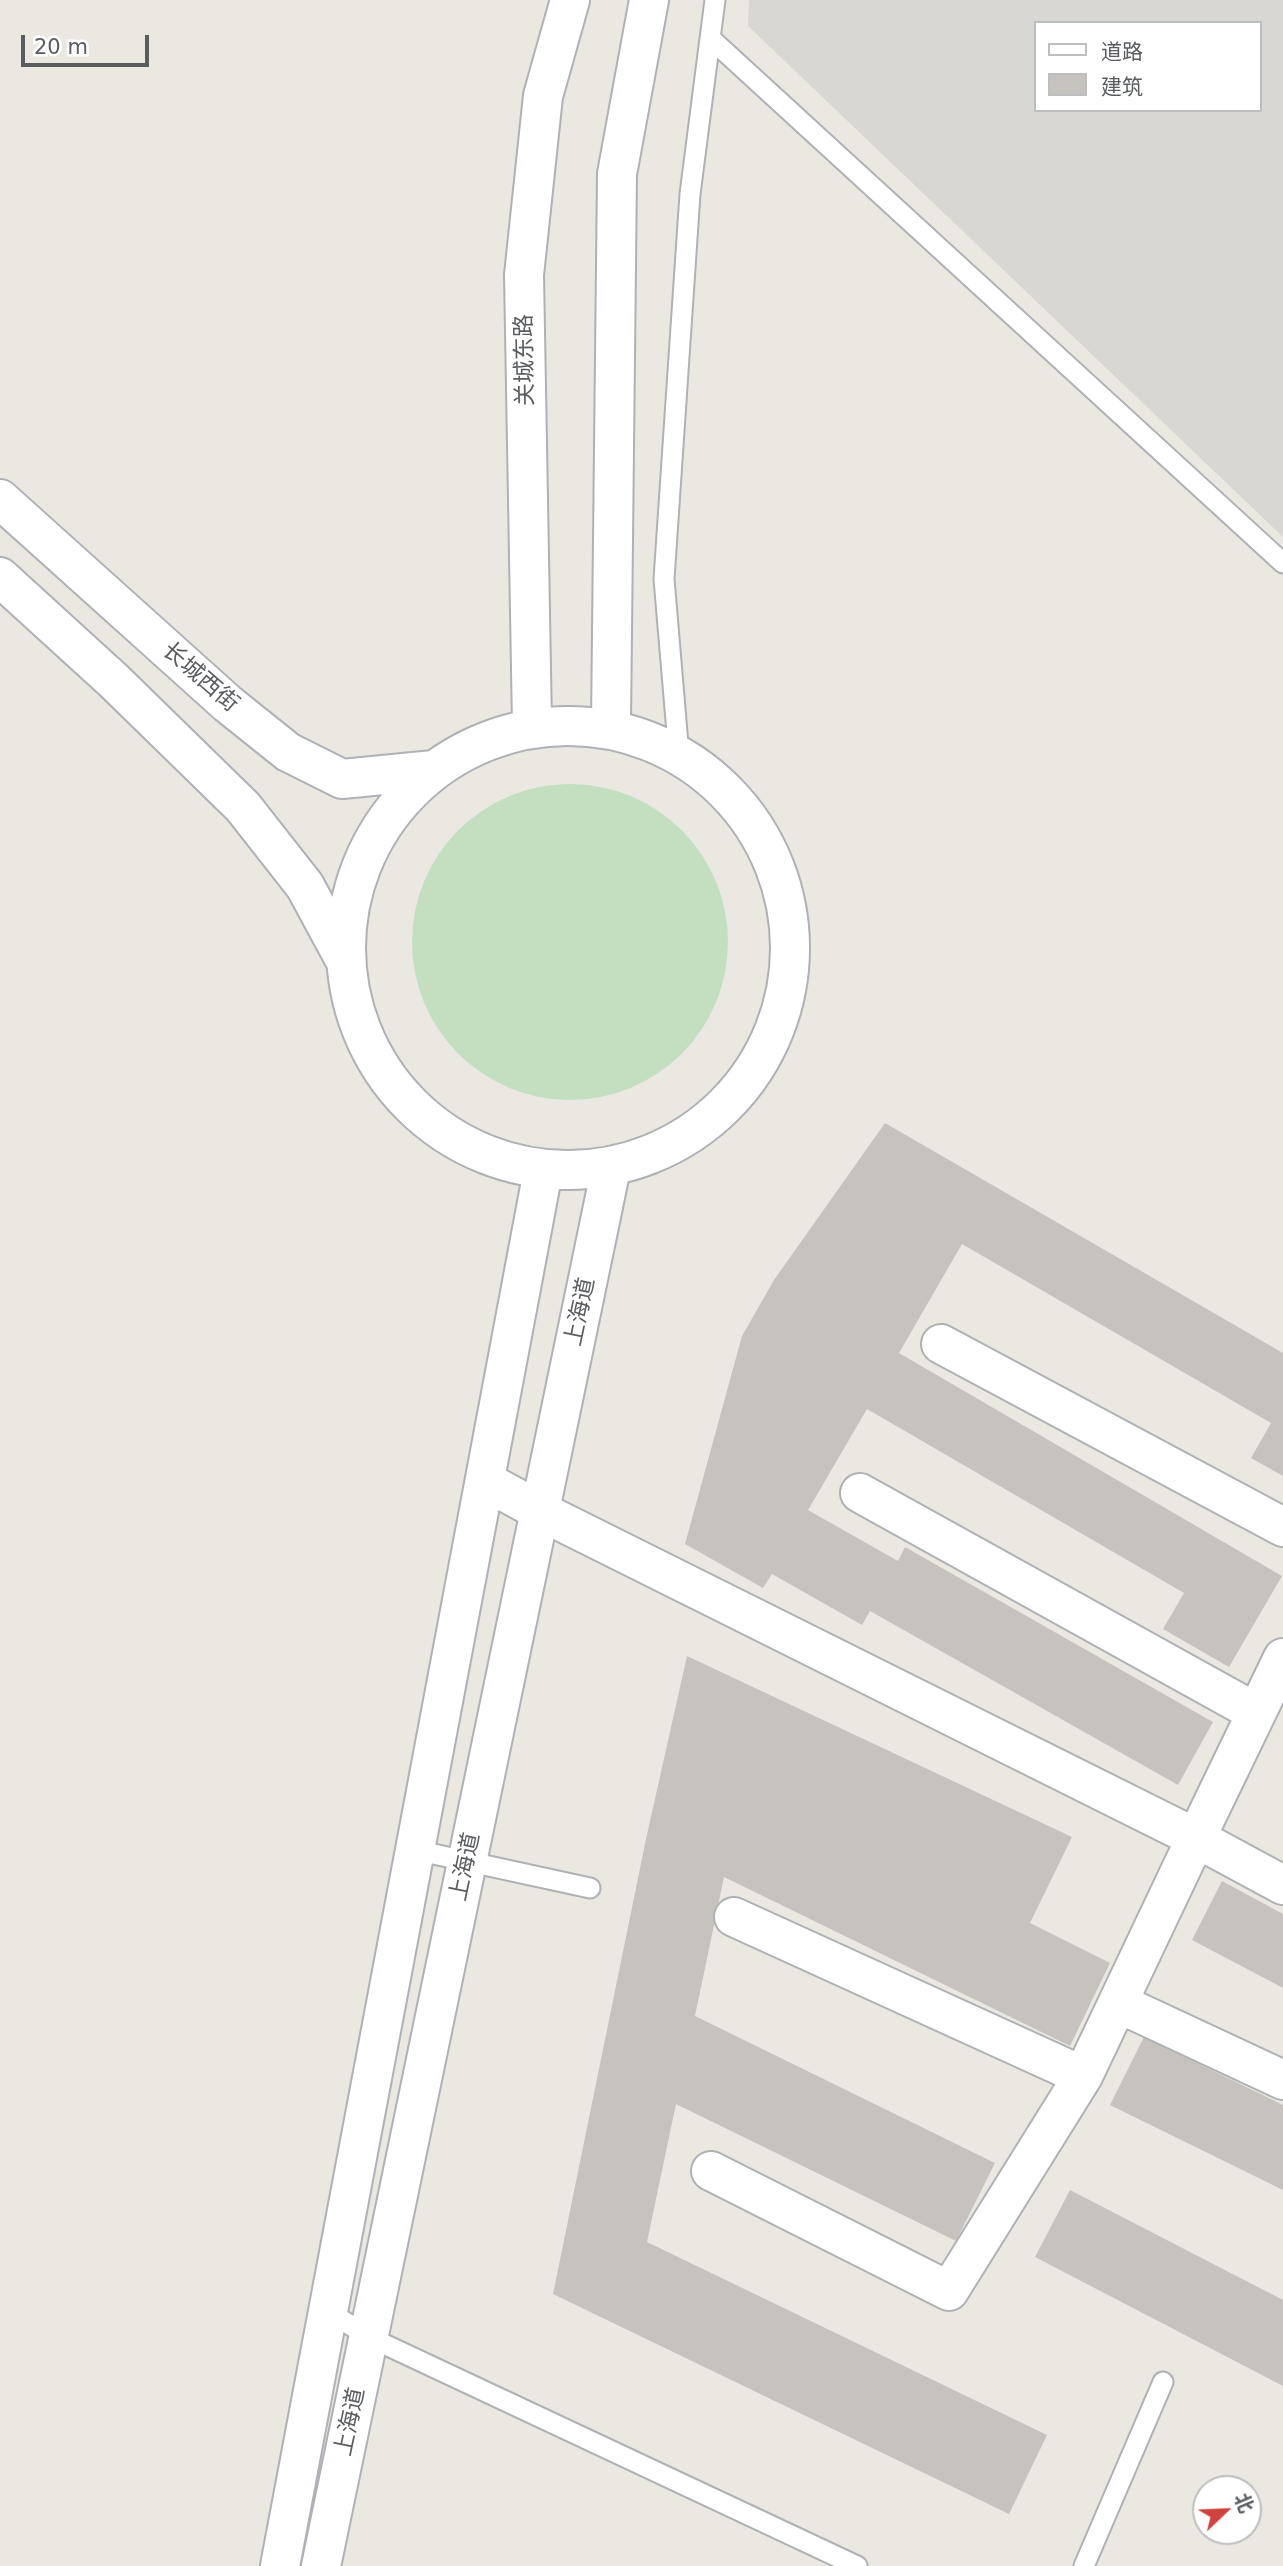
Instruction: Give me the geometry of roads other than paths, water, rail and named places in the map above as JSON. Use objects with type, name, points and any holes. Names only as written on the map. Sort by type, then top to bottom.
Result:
[{"type":"main road","name":"关城东路","points":[[532,725],[524,275],[543,96],[570,0]]},
{"type":"main road","points":[[611,723],[617,174],[649,0]]},
{"type":"main road","name":"长城西街","points":[[0,499],[228,704],[288,752],[342,779],[434,770]]},
{"type":"main road","points":[[0,577],[114,681],[243,807],[305,886],[345,960]]},
{"type":"main road","points":[[611,723],[679,756],[726,793],[762,841],[780,885],[784,896],[790,956],[781,1015],[756,1069],[717,1115],[667,1149],[611,1168],[543,1171],[483,1156],[429,1123],[386,1077],[357,1022],[345,960],[351,897],[373,839],[400,801],[434,770],[474,746],[532,725],[611,723]]},
{"type":"main road","name":"上海道","points":[[321,2566],[611,1168]]},
{"type":"main road","name":"上海道","points":[[280,2566],[543,1171]]},
{"type":"main road","points":[[941,1344],[1283,1527]]},
{"type":"main road","points":[[485,1480],[540,1511],[1196,1838],[1283,1885]]},
{"type":"main road","points":[[860,1493],[1255,1712]]},
{"type":"main road","points":[[711,2171],[948,2291],[1083,2076],[1283,1658]]},
{"type":"main road","points":[[734,1917],[1083,2076]]},
{"type":"main road","points":[[1118,2003],[1283,2080]]},
{"type":"lane","points":[[679,756],[664,579],[690,194],[715,0]]},
{"type":"lane","points":[[710,38],[1283,563]]},
{"type":"lane","points":[[415,1850],[590,1888]]},
{"type":"lane","points":[[328,2311],[369,2337],[857,2566]]},
{"type":"lane","points":[[1084,2566],[1163,2382]]}]
